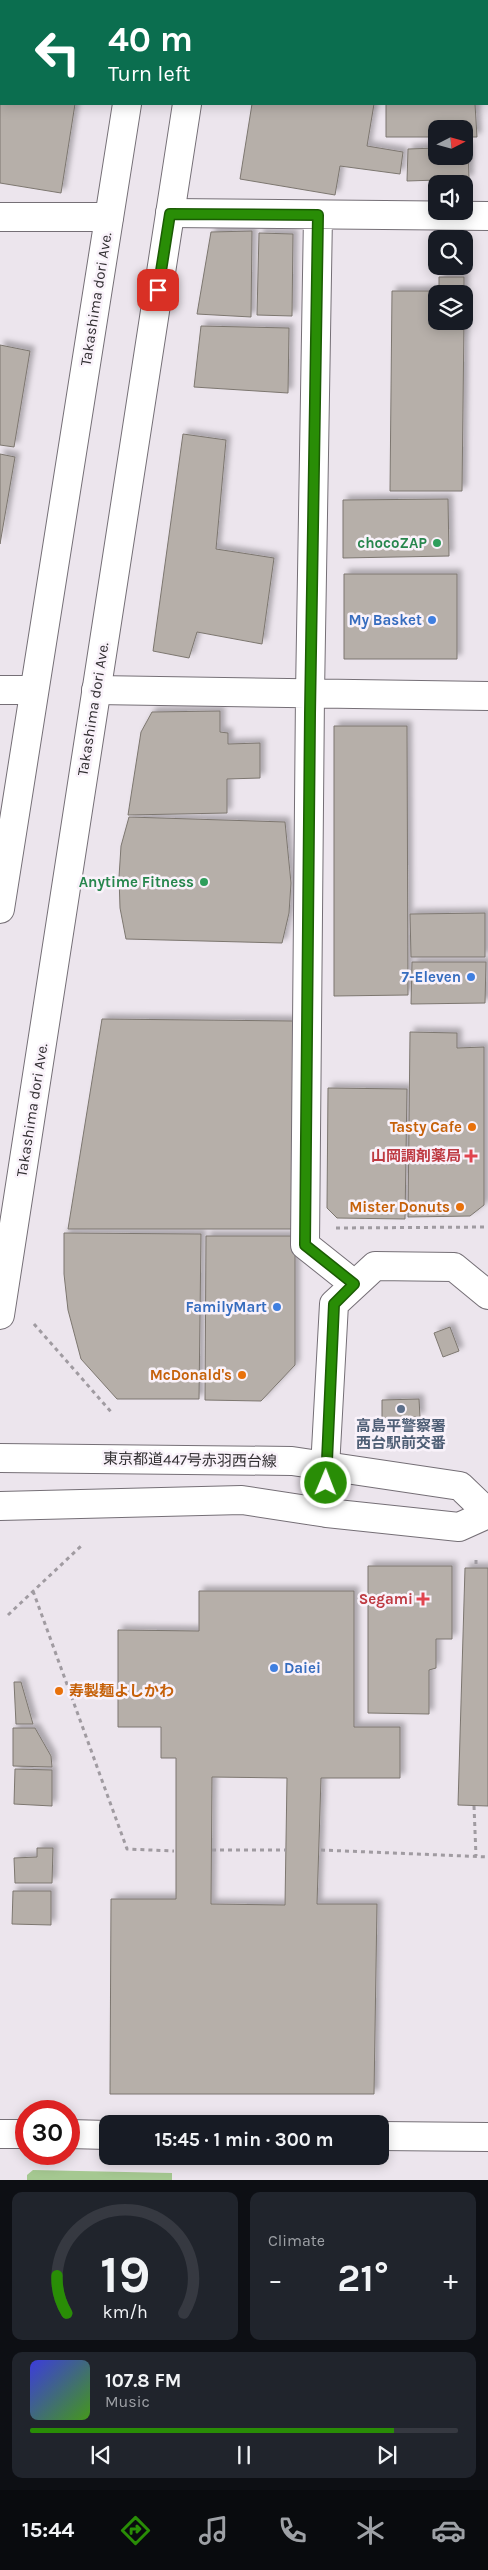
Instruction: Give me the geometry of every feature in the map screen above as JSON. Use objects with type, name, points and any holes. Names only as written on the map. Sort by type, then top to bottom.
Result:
[{"type":"main road","name":"Takashima dori Ave.","points":[[0,909],[127,105]]},
{"type":"main road","name":"Takashima dori Ave.","points":[[0,1315],[187,105]]},
{"type":"main road","points":[[170,214],[488,216]]},
{"type":"main road","points":[[318,215],[310,694],[305,1245],[354,1284]]},
{"type":"main road","points":[[0,217],[109,217]]},
{"type":"main road","points":[[0,690],[34,690]]},
{"type":"main road","points":[[96,690],[488,696]]},
{"type":"main road","points":[[327,1513],[326,1468],[334,1304],[375,1266],[454,1267],[483,1280]]},
{"type":"main road","name":"東京都道447号赤羽西台線","points":[[0,1458],[292,1462],[460,1486],[488,1513],[459,1527],[327,1513],[242,1500],[0,1506]]},
{"type":"main road","points":[[0,2134],[15,2134]]},
{"type":"main road","points":[[80,2134],[99,2135]]},
{"type":"main road","points":[[389,2136],[488,2137]]},
{"type":"path","points":[[34,1324],[113,1414]]},
{"type":"path","points":[[8,1615],[81,1546]]},
{"type":"path","points":[[476,1560],[476,1568]]},
{"type":"path","points":[[33,1592],[127,1849],[174,1852]]},
{"type":"path","points":[[474,1806],[476,1856]]},
{"type":"path","points":[[212,1850],[286,1850]]},
{"type":"path","points":[[321,1850],[488,1858]]},
{"type":"green space","points":[[33,2170],[172,2173],[172,2180],[27,2180],[27,2175]]},
{"type":"building","points":[[0,105],[75,105],[61,193],[0,183]]},
{"type":"building","points":[[252,105],[374,105],[367,146],[403,152],[400,174],[340,166],[335,195],[240,179]]},
{"type":"building","points":[[386,105],[475,105],[477,137],[473,137],[473,120],[428,120],[428,137],[386,137]]},
{"type":"building","points":[[428,148],[428,165],[469,165],[469,175],[428,175],[428,180],[407,181],[408,149]]},
{"type":"building","points":[[252,231],[251,317],[197,314],[211,232]]},
{"type":"building","points":[[259,233],[293,234],[292,316],[257,315]]},
{"type":"building","points":[[439,277],[464,277],[464,285],[439,285]]},
{"type":"building","points":[[392,291],[428,291],[428,330],[464,330],[462,491],[390,491]]},
{"type":"building","points":[[201,326],[289,328],[288,393],[194,387]]},
{"type":"building","points":[[0,345],[30,351],[14,447],[0,445]]},
{"type":"building","points":[[183,434],[226,440],[216,549],[274,558],[262,644],[197,632],[189,658],[153,651]]},
{"type":"building","points":[[0,454],[15,457],[0,544]]},
{"type":"building","points":[[448,499],[449,556],[343,558],[343,500]]},
{"type":"building","points":[[344,574],[457,574],[457,659],[344,659]]},
{"type":"building","points":[[220,711],[220,732],[228,733],[228,744],[260,743],[260,778],[227,779],[227,813],[128,815],[141,732],[152,712]]},
{"type":"building","points":[[334,726],[407,726],[408,995],[334,996]]},
{"type":"building","points":[[129,817],[285,822],[291,883],[289,913],[282,943],[126,939],[120,908],[119,877],[121,846]]},
{"type":"building","points":[[485,913],[485,957],[411,957],[410,914]]},
{"type":"building","points":[[412,962],[486,962],[485,1003],[411,1004]]},
{"type":"building","points":[[102,1019],[294,1021],[294,1229],[68,1229]]},
{"type":"building","points":[[410,1032],[457,1033],[457,1048],[484,1047],[484,1205],[470,1216],[408,1217]]},
{"type":"building","points":[[328,1088],[407,1089],[405,1219],[337,1218],[327,1208]]},
{"type":"building","points":[[64,1233],[201,1234],[199,1399],[117,1399],[81,1359],[68,1310],[64,1274]]},
{"type":"building","points":[[206,1236],[295,1236],[295,1365],[261,1401],[205,1400]]},
{"type":"building","points":[[450,1327],[459,1351],[443,1357],[434,1333]]},
{"type":"building","points":[[419,1399],[420,1417],[382,1418],[382,1400]]},
{"type":"building","points":[[368,1566],[452,1566],[452,1639],[436,1639],[436,1668],[429,1670],[429,1714],[368,1713]]},
{"type":"building","points":[[465,1568],[488,1568],[488,1806],[458,1805]]},
{"type":"building","points":[[199,1591],[354,1591],[354,1727],[400,1727],[400,1778],[321,1778],[317,1904],[377,1904],[374,2094],[110,2094],[111,1899],[176,1899],[176,1758],[161,1758],[161,1727],[118,1727],[118,1630],[199,1631]],"holes":[[[212,1777],[287,1778],[285,1905],[211,1904]]]},
{"type":"building","points":[[14,1682],[21,1682],[33,1724],[16,1724]]},
{"type":"building","points":[[13,1728],[35,1728],[51,1756],[52,1767],[13,1766]]},
{"type":"building","points":[[15,1769],[52,1770],[52,1806],[14,1804]]},
{"type":"building","points":[[37,1848],[53,1848],[52,1883],[15,1883],[14,1858],[37,1857]]},
{"type":"building","points":[[13,1891],[51,1891],[51,1925],[12,1924]]},
{"type":"place","name":"chocoZAP","points":[[437,543]]},
{"type":"place","name":"My Basket","points":[[432,620]]},
{"type":"place","name":"Anytime Fitness","points":[[204,882]]},
{"type":"place","name":"7-Eleven","points":[[471,977]]},
{"type":"place","name":"Tasty Cafe","points":[[472,1127]]},
{"type":"place","name":"山岡調剤薬局","points":[[471,1156]]},
{"type":"place","name":"Mister Donuts","points":[[460,1207]]},
{"type":"place","name":"FamilyMart","points":[[277,1307]]},
{"type":"place","name":"McDonald's","points":[[242,1375]]},
{"type":"place","name":"高島平警察署 西台駅前交番","points":[[401,1409]]},
{"type":"place","name":"Segami","points":[[423,1599]]},
{"type":"place","name":"Daiei","points":[[274,1668]]},
{"type":"place","name":"寿製麺よしかわ","points":[[59,1691]]},
{"type":"route","points":[[158,290],[170,214],[318,215],[310,714],[305,1245],[354,1284],[334,1304],[326,1483]]}]
